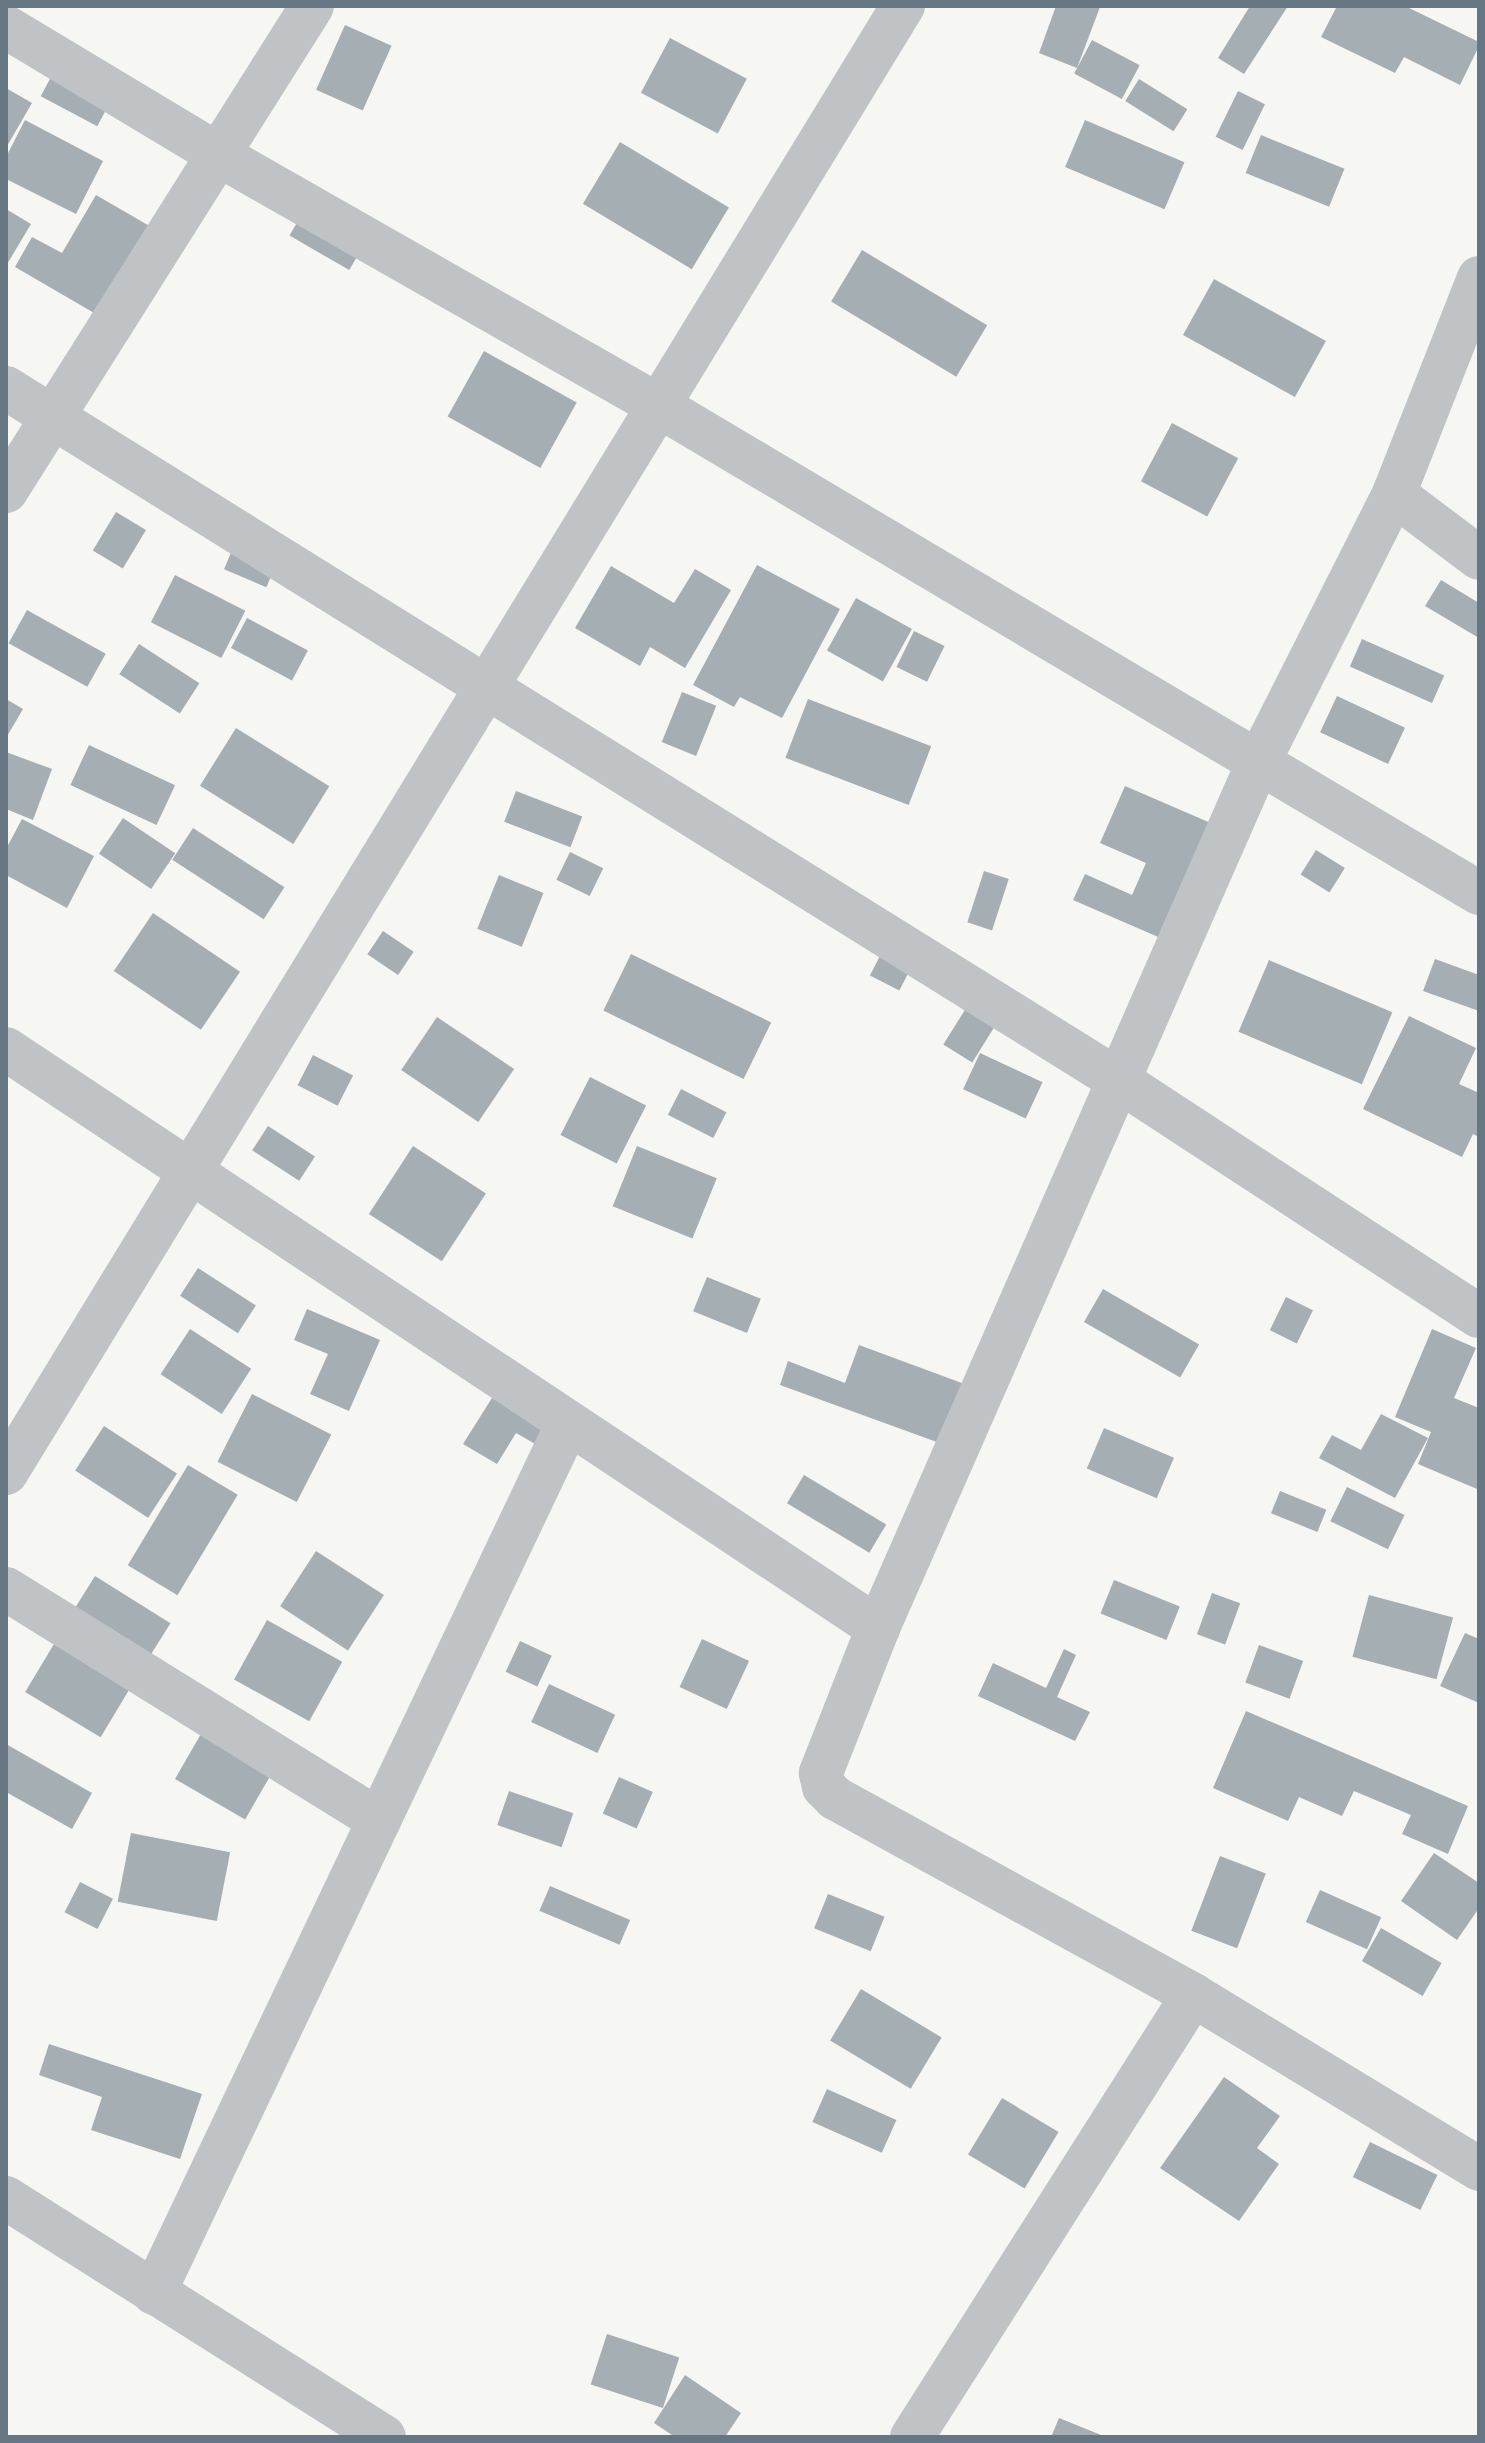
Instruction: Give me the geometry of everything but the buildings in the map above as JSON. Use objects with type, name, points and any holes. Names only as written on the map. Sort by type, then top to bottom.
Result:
[{"type":"street","points":[[6,491],[312,6]]},
{"type":"street","points":[[6,1473],[488,690],[903,6]]},
{"type":"street","points":[[6,27],[219,155],[659,406],[1479,893]]},
{"type":"street","points":[[1479,278],[1394,494],[1258,763],[878,1628],[821,1773],[824,1787],[835,1798],[1193,1995],[1479,2169]]},
{"type":"street","points":[[6,388],[1118,1080],[1479,1316]]},
{"type":"street","points":[[1394,494],[1479,558]]},
{"type":"street","points":[[6,1049],[567,1425],[878,1628]]},
{"type":"street","points":[[154,2293],[567,1425]]},
{"type":"street","points":[[6,1589],[379,1820]]},
{"type":"street","points":[[912,2437],[1193,1995]]},
{"type":"street","points":[[6,2198],[384,2437]]}]
